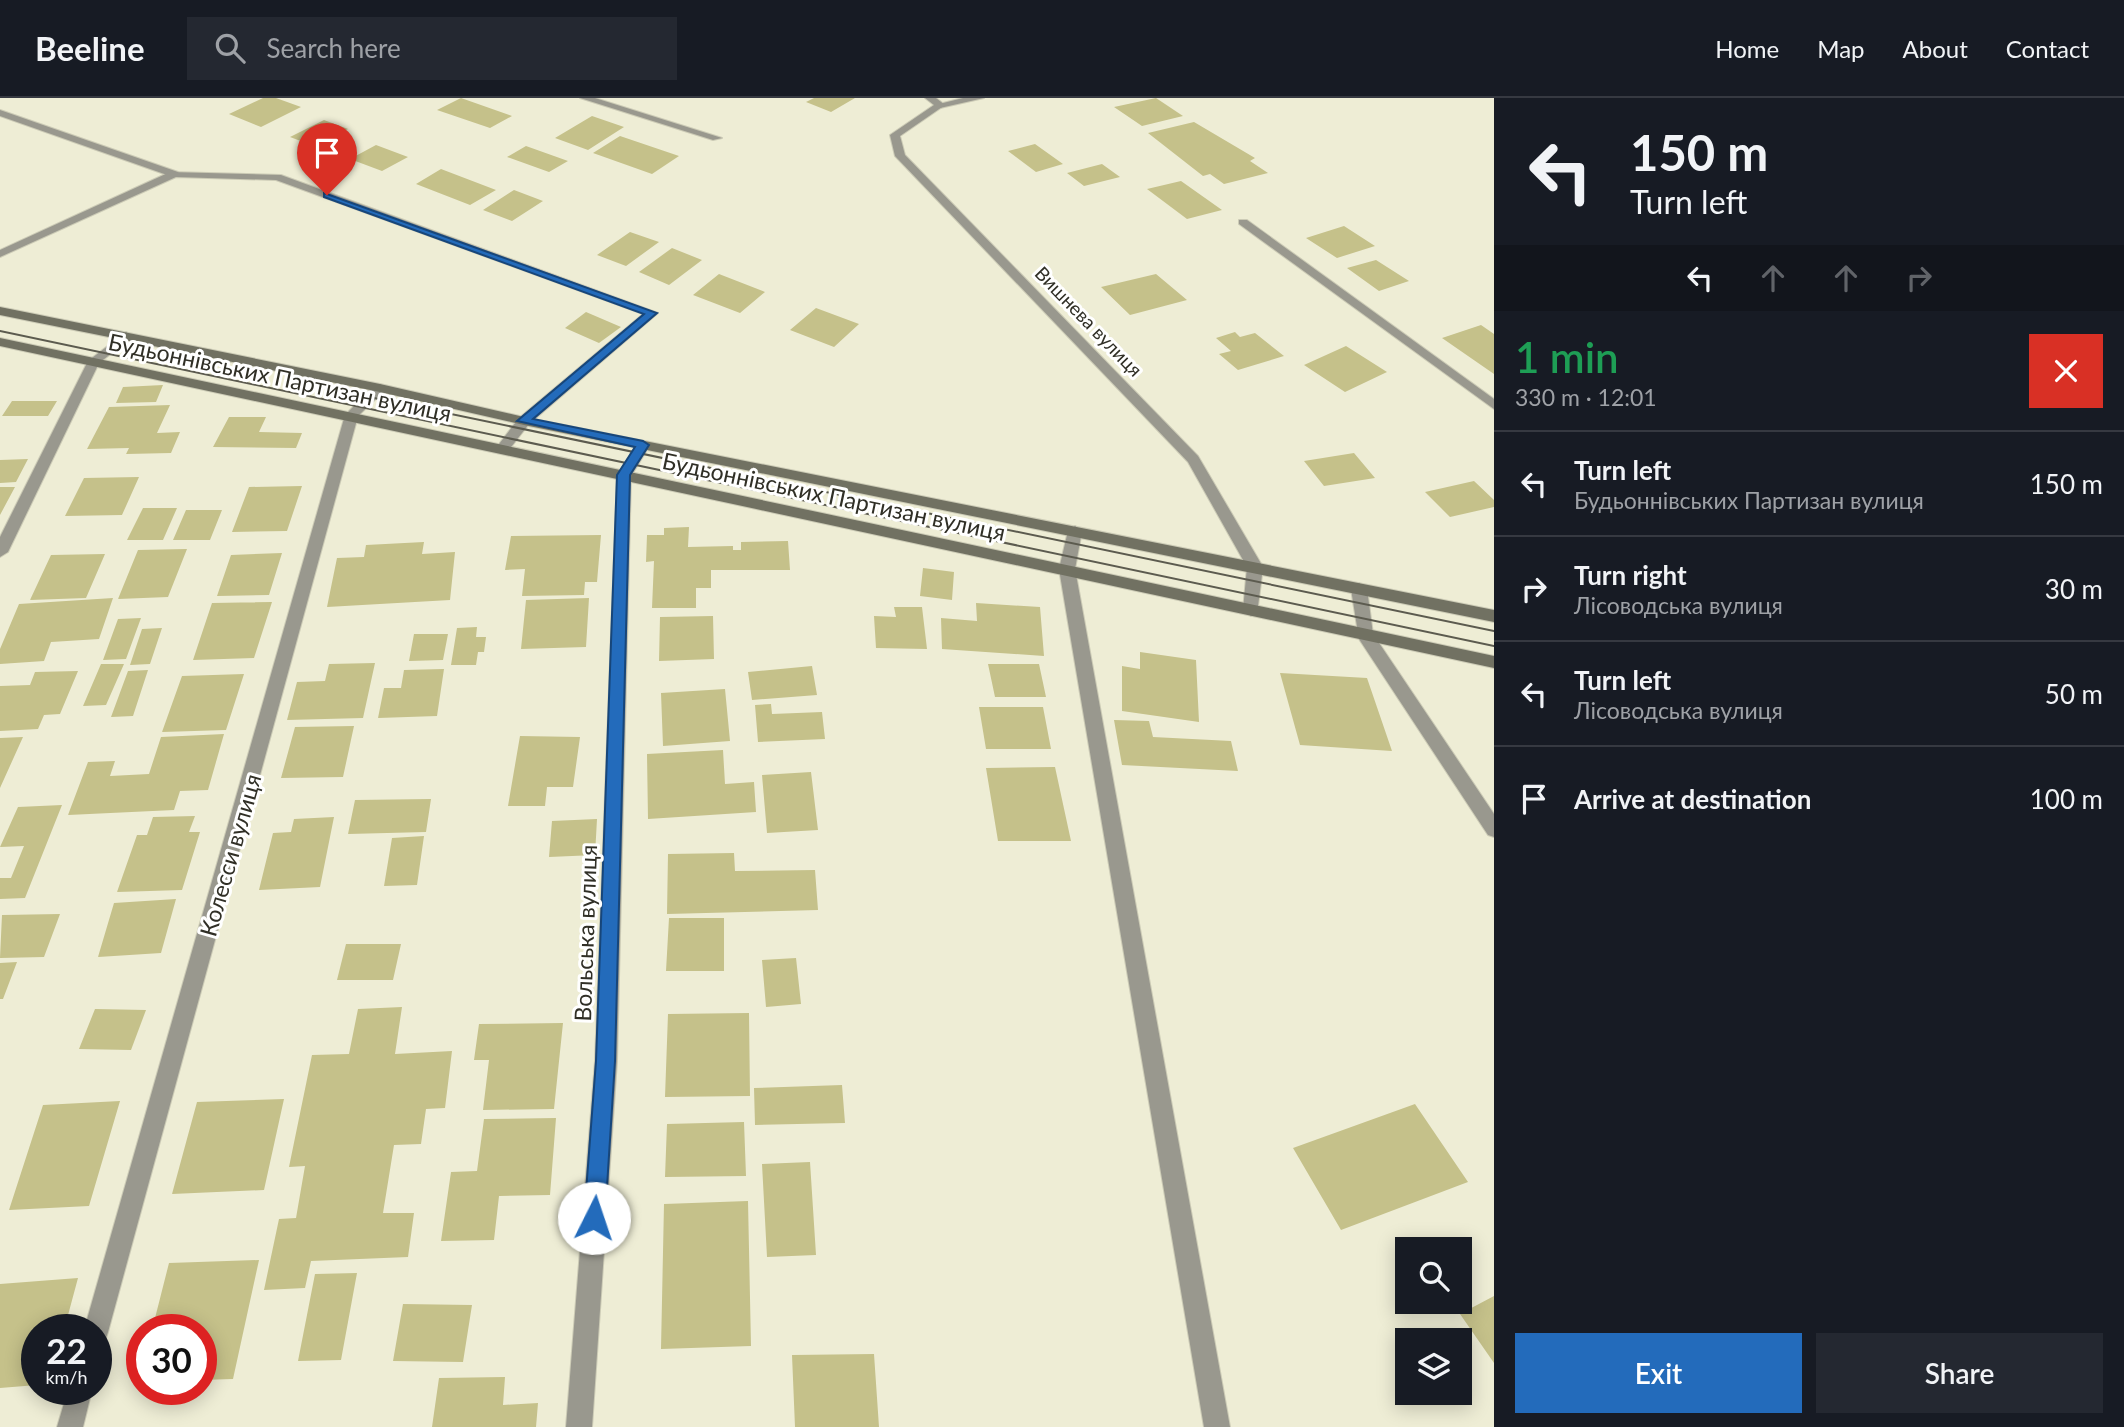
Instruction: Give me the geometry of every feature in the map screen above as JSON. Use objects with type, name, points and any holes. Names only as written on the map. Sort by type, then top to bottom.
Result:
[{"type":"main road","name":"Будьоннівських Партизан вулиця","points":[[0,312],[1494,617]]},
{"type":"main road","name":"Будьоннівських Партизан вулиця","points":[[0,342],[352,415],[1494,662]]},
{"type":"street","points":[[584,98],[717,138]]},
{"type":"street","points":[[935,102],[979,98]]},
{"type":"street","name":"Вишнева вулиця","points":[[935,102],[895,135],[900,156],[1193,459],[1255,567]]},
{"type":"street","points":[[0,113],[174,174],[277,177],[652,313],[524,421],[503,449]]},
{"type":"street","points":[[0,254],[174,174]]},
{"type":"street","points":[[1244,222],[1494,405]]},
{"type":"street","points":[[0,552],[94,361],[126,337]]},
{"type":"street","points":[[352,415],[380,388]]},
{"type":"street","name":"Колесси вулиця","points":[[101,1314],[352,415]]},
{"type":"street","points":[[624,475],[643,445]]},
{"type":"street","name":"Вольська вулиця","points":[[579,1427],[606,1061],[624,475]]},
{"type":"street","points":[[1075,531],[1067,569],[1217,1427]]},
{"type":"street","points":[[1251,610],[1255,567]]},
{"type":"street","points":[[1359,589],[1365,635],[1494,829]]},
{"type":"street","points":[[70,1427],[76,1405]]},
{"type":"building","points":[[263,98],[276,98],[301,107],[261,127],[229,114]]},
{"type":"building","points":[[461,98],[512,116],[490,128],[437,110]]},
{"type":"building","points":[[814,98],[855,98],[831,112],[806,102]]},
{"type":"building","points":[[1156,98],[1183,116],[1142,126],[1114,107]]},
{"type":"building","points":[[592,116],[624,127],[588,150],[555,138]]},
{"type":"building","points":[[324,120],[348,129],[314,146],[290,137]]},
{"type":"building","points":[[1194,122],[1255,158],[1250,161],[1268,173],[1224,184],[1210,174],[1203,176],[1148,133]]},
{"type":"building","points":[[620,136],[679,156],[652,174],[593,153]]},
{"type":"building","points":[[1035,144],[1063,164],[1036,172],[1008,151]]},
{"type":"building","points":[[376,145],[408,157],[382,171],[350,159]]},
{"type":"building","points":[[526,146],[568,161],[549,172],[507,157]]},
{"type":"building","points":[[1102,164],[1120,177],[1084,186],[1067,173]]},
{"type":"building","points":[[441,169],[496,190],[470,205],[416,184]]},
{"type":"building","points":[[1181,181],[1222,210],[1187,219],[1147,189]]},
{"type":"building","points":[[514,190],[543,201],[512,221],[483,210]]},
{"type":"building","points":[[1344,226],[1375,246],[1337,258],[1306,238]]},
{"type":"building","points":[[630,232],[659,242],[626,266],[597,255]]},
{"type":"building","points":[[672,248],[702,260],[669,285],[639,272]]},
{"type":"building","points":[[1376,260],[1409,281],[1379,291],[1347,268]]},
{"type":"building","points":[[719,274],[765,292],[740,313],[693,295]]},
{"type":"building","points":[[1156,274],[1187,300],[1130,315],[1101,287]]},
{"type":"building","points":[[816,308],[859,324],[834,347],[790,330]]},
{"type":"building","points":[[586,312],[621,327],[599,343],[565,328]]},
{"type":"building","points":[[1481,325],[1494,334],[1494,374],[1442,338]]},
{"type":"building","points":[[1235,332],[1240,337],[1255,333],[1284,356],[1238,370],[1219,354],[1231,351],[1216,338]]},
{"type":"building","points":[[1346,346],[1387,372],[1345,392],[1304,365]]},
{"type":"building","points":[[163,385],[156,402],[116,403],[123,387]]},
{"type":"building","points":[[12,401],[57,401],[48,416],[2,416]]},
{"type":"building","points":[[170,405],[157,433],[180,432],[171,453],[126,454],[129,448],[87,449],[109,407]]},
{"type":"building","points":[[229,417],[266,417],[259,432],[302,433],[296,448],[213,447]]},
{"type":"building","points":[[1354,453],[1375,478],[1324,486],[1304,461]]},
{"type":"building","points":[[28,459],[16,482],[0,483],[0,460]]},
{"type":"building","points":[[139,477],[122,515],[65,516],[84,478]]},
{"type":"building","points":[[1474,481],[1494,500],[1494,507],[1450,517],[1425,492]]},
{"type":"building","points":[[302,486],[287,531],[232,532],[249,487]]},
{"type":"building","points":[[0,487],[15,487],[0,515]]},
{"type":"building","points":[[143,508],[177,508],[163,540],[127,540]]},
{"type":"building","points":[[186,510],[222,510],[210,540],[173,540]]},
{"type":"building","points":[[689,527],[688,547],[733,546],[733,550],[741,550],[741,542],[788,541],[790,570],[711,570],[711,588],[696,588],[696,608],[652,608],[654,561],[646,562],[647,535],[664,535],[664,528]]},
{"type":"building","points":[[601,535],[597,582],[585,582],[584,595],[522,596],[525,569],[505,570],[511,536]]},
{"type":"building","points":[[424,542],[422,554],[455,552],[450,600],[327,607],[337,558],[364,557],[366,545]]},
{"type":"building","points":[[187,549],[168,597],[118,599],[138,550]]},
{"type":"building","points":[[282,553],[269,595],[217,596],[231,555]]},
{"type":"building","points":[[105,554],[86,598],[30,600],[51,555]]},
{"type":"building","points":[[923,568],[954,572],[952,600],[920,596]]},
{"type":"building","points":[[113,598],[99,639],[51,642],[44,661],[0,664],[0,649],[19,604]]},
{"type":"building","points":[[589,598],[586,647],[521,649],[526,600]]},
{"type":"building","points":[[272,602],[254,658],[193,660],[212,603]]},
{"type":"building","points":[[976,603],[1040,607],[1044,656],[942,649],[941,618],[977,621]]},
{"type":"building","points":[[894,607],[922,607],[927,649],[876,648],[874,616],[896,617]]},
{"type":"building","points":[[713,616],[714,659],[659,661],[660,617]]},
{"type":"building","points":[[141,618],[126,659],[103,660],[118,619]]},
{"type":"building","points":[[477,627],[476,637],[486,637],[484,652],[478,652],[476,665],[451,665],[457,628]]},
{"type":"building","points":[[162,628],[150,664],[130,665],[142,629]]},
{"type":"building","points":[[414,634],[448,634],[443,660],[409,661]]},
{"type":"building","points":[[1140,652],[1196,660],[1199,722],[1122,711],[1122,666],[1140,669]]},
{"type":"building","points":[[375,663],[363,718],[287,720],[297,682],[325,681],[329,664]]},
{"type":"building","points":[[101,664],[124,664],[106,705],[83,706]]},
{"type":"building","points":[[988,664],[1039,664],[1046,697],[995,697]]},
{"type":"building","points":[[812,666],[817,695],[752,700],[748,672]]},
{"type":"building","points":[[444,669],[437,716],[378,718],[384,688],[401,688],[404,670]]},
{"type":"building","points":[[148,670],[133,716],[111,717],[128,671]]},
{"type":"building","points":[[78,671],[60,714],[44,715],[38,729],[0,731],[0,686],[30,685],[35,672]]},
{"type":"building","points":[[1280,673],[1367,678],[1392,751],[1300,745]]},
{"type":"building","points":[[244,674],[226,730],[162,732],[182,676]]},
{"type":"building","points":[[725,689],[730,741],[663,746],[661,693]]},
{"type":"building","points":[[771,704],[772,714],[822,712],[825,739],[758,742],[755,705]]},
{"type":"building","points":[[979,707],[1043,707],[1051,749],[986,749]]},
{"type":"building","points":[[1114,720],[1149,721],[1153,737],[1231,741],[1238,771],[1122,765]]},
{"type":"building","points":[[354,726],[343,777],[281,778],[295,727]]},
{"type":"building","points":[[224,734],[208,790],[180,791],[174,810],[68,815],[88,762],[115,761],[110,776],[149,774],[161,737]]},
{"type":"building","points":[[520,736],[580,737],[573,787],[547,787],[545,806],[508,806]]},
{"type":"building","points":[[23,737],[0,788],[0,738]]},
{"type":"building","points":[[723,750],[725,784],[754,782],[756,812],[648,819],[647,754]]},
{"type":"building","points":[[1055,767],[1071,841],[998,841],[986,768]]},
{"type":"building","points":[[811,772],[818,830],[767,833],[762,775]]},
{"type":"building","points":[[431,799],[426,832],[348,834],[355,800]]},
{"type":"building","points":[[62,805],[25,898],[0,899],[0,878],[11,878],[24,846],[0,847],[18,807]]},
{"type":"building","points":[[195,816],[189,832],[200,832],[182,890],[117,892],[137,835],[147,835],[153,817]]},
{"type":"building","points":[[334,817],[320,887],[259,890],[273,833],[291,832],[294,819]]},
{"type":"building","points":[[597,819],[595,855],[549,857],[552,821]]},
{"type":"building","points":[[424,836],[417,885],[384,886],[392,838]]},
{"type":"building","points":[[734,853],[735,871],[815,870],[818,910],[667,914],[668,854]]},
{"type":"building","points":[[176,899],[161,953],[98,957],[114,903]]},
{"type":"building","points":[[60,914],[44,957],[0,958],[2,915]]},
{"type":"building","points":[[669,918],[724,918],[724,971],[666,971]]},
{"type":"building","points":[[346,944],[401,944],[393,980],[337,980]]},
{"type":"building","points":[[796,958],[801,1004],[766,1007],[762,960]]},
{"type":"building","points":[[17,962],[3,999],[0,999],[0,963]]},
{"type":"building","points":[[402,1007],[395,1054],[452,1051],[445,1108],[426,1109],[421,1144],[394,1145],[383,1213],[414,1213],[408,1257],[311,1261],[305,1288],[264,1290],[279,1219],[296,1218],[305,1166],[289,1167],[312,1055],[349,1054],[358,1009]]},
{"type":"building","points":[[95,1009],[146,1010],[131,1050],[79,1049]]},
{"type":"building","points":[[749,1013],[750,1096],[665,1097],[668,1014]]},
{"type":"building","points":[[563,1023],[554,1109],[483,1110],[489,1060],[474,1060],[479,1024]]},
{"type":"building","points":[[842,1085],[845,1123],[755,1125],[754,1088]]},
{"type":"building","points":[[284,1099],[264,1190],[172,1194],[197,1102]]},
{"type":"building","points":[[120,1101],[89,1206],[9,1210],[43,1105]]},
{"type":"building","points":[[1415,1104],[1468,1182],[1341,1230],[1293,1148]]},
{"type":"building","points":[[556,1118],[550,1195],[499,1196],[494,1240],[441,1241],[451,1172],[477,1171],[484,1119]]},
{"type":"building","points":[[744,1122],[746,1176],[665,1177],[667,1124]]},
{"type":"building","points":[[810,1162],[816,1255],[767,1257],[762,1164]]},
{"type":"building","points":[[748,1201],[751,1346],[661,1349],[664,1204]]},
{"type":"building","points":[[259,1260],[233,1379],[217,1380],[217,1314],[156,1314],[169,1263]]},
{"type":"building","points":[[357,1273],[341,1360],[298,1361],[315,1274]]},
{"type":"building","points":[[78,1278],[68,1314],[21,1314],[21,1386],[0,1388],[0,1284]]},
{"type":"building","points":[[1494,1296],[1494,1363],[1460,1314],[1472,1314],[1472,1308]]},
{"type":"building","points":[[403,1304],[472,1305],[463,1362],[393,1361]]},
{"type":"building","points":[[874,1354],[879,1427],[795,1427],[792,1355]]},
{"type":"building","points":[[505,1377],[503,1405],[538,1403],[536,1427],[432,1427],[439,1378]]},
{"type":"tram line","points":[[0,331],[1494,646]]},
{"type":"tram line","points":[[350,393],[1494,631]]},
{"type":"route","points":[[327,195],[652,313],[524,421],[643,445],[624,475],[606,1061],[594,1218]]}]
